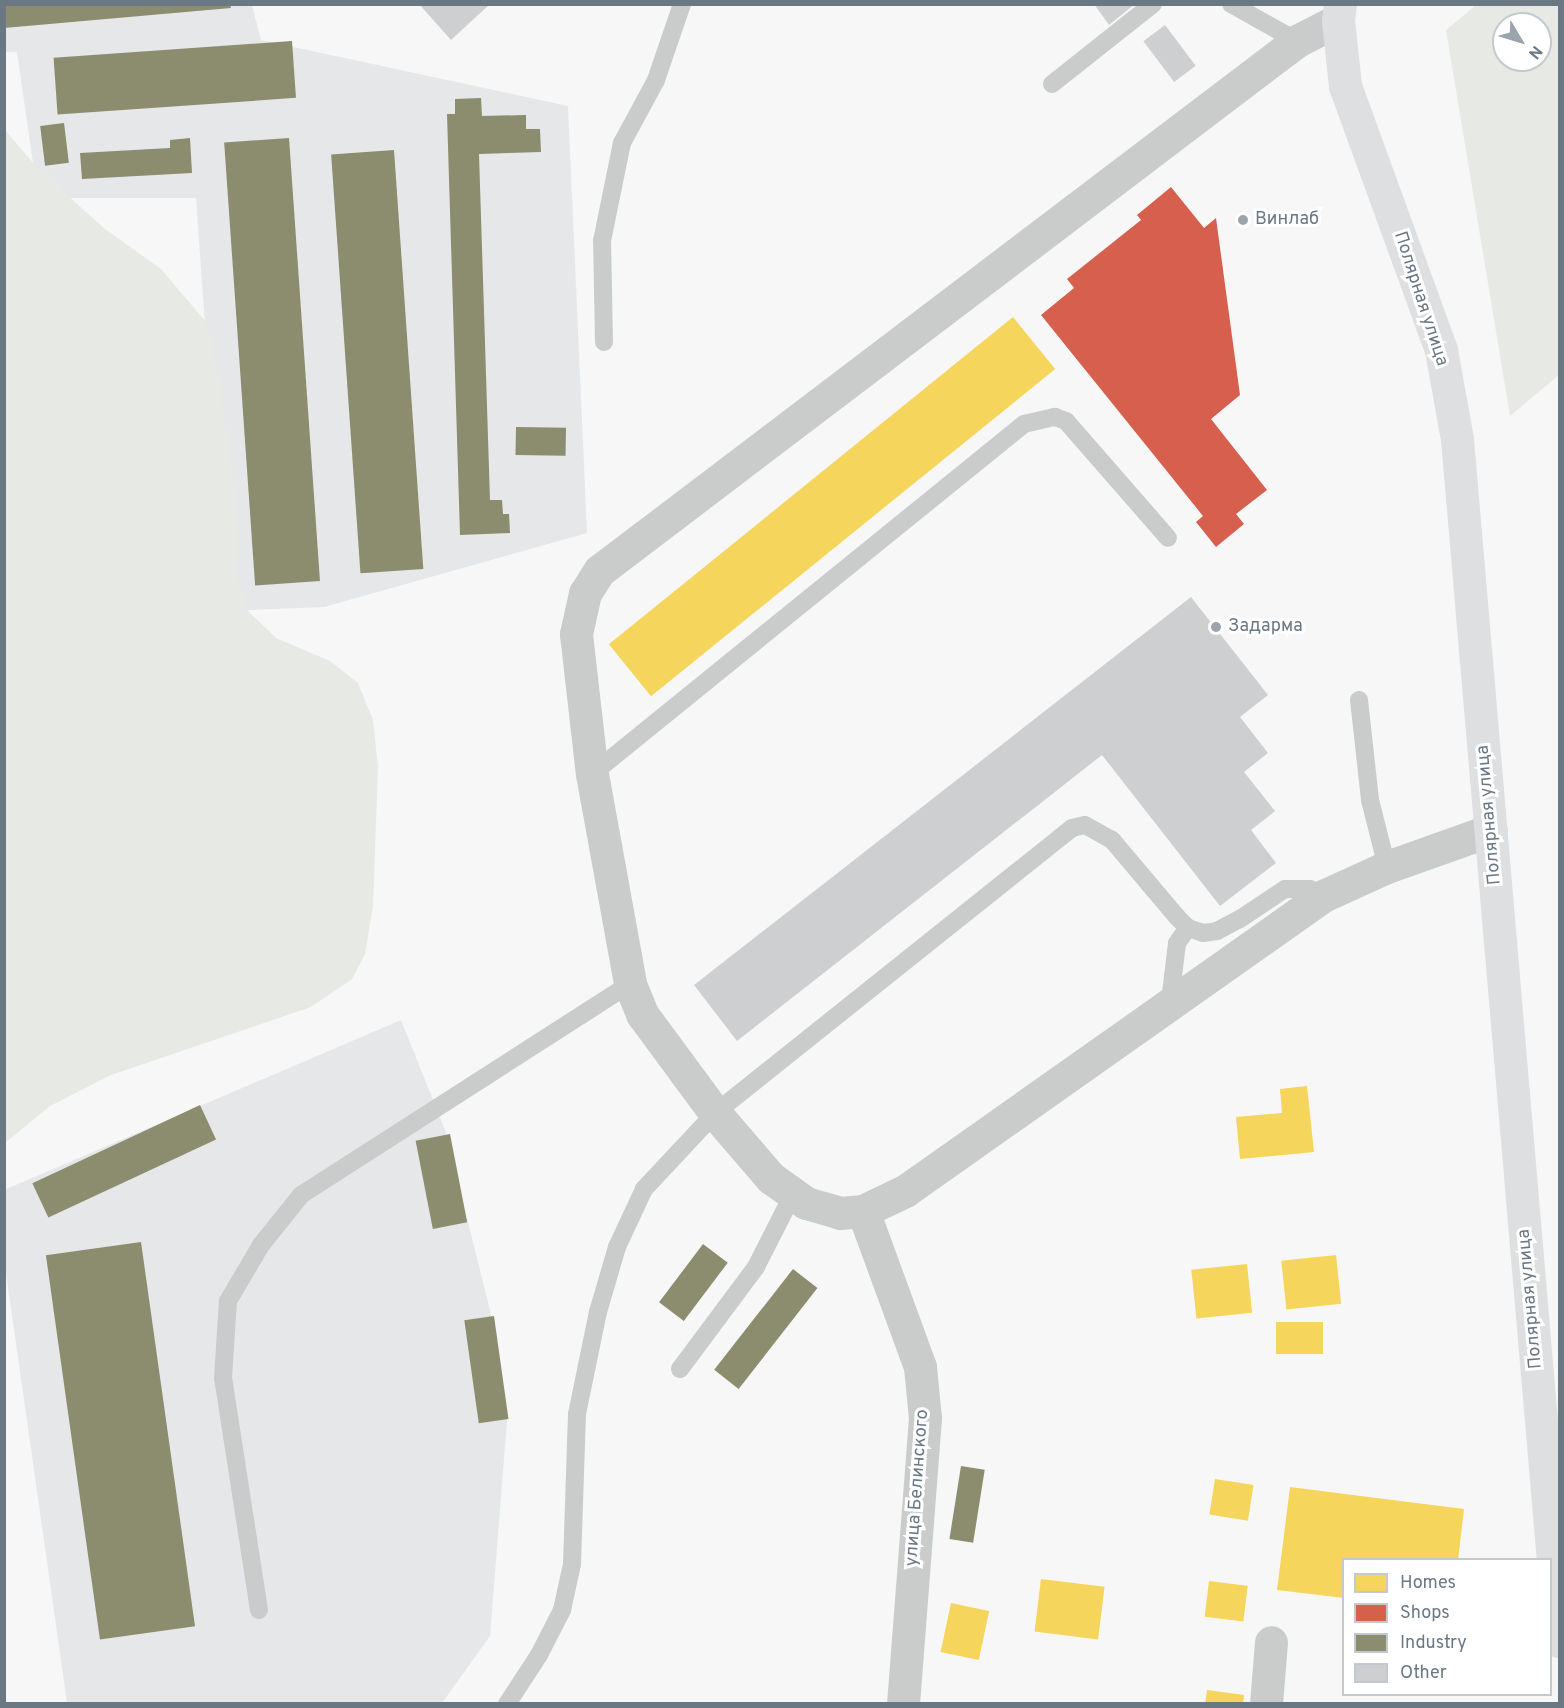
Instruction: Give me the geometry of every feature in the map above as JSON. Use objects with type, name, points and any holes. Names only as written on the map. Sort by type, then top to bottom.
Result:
[{"type":"street","points":[[1339,12],[1297,41],[599,571],[585,593],[576,634],[592,774],[630,984],[642,1014],[716,1113],[771,1178],[806,1203],[840,1213],[863,1211],[915,1184],[1170,1001],[1323,896],[1387,867],[1491,830]]},
{"type":"street","name":"Полярная улица","points":[[1339,12],[1346,86],[1441,350],[1457,439],[1560,1642]]},
{"type":"street","name":"улица Белинского","points":[[863,1211],[920,1367],[925,1418],[903,1704]]},
{"type":"street","points":[[1266,1704],[1271,1642]]},
{"type":"lane","points":[[604,342],[602,241],[622,143],[656,80],[682,4]]},
{"type":"lane","points":[[1052,84],[1153,4]]},
{"type":"lane","points":[[1231,4],[1297,41]]},
{"type":"lane","points":[[592,774],[1024,424],[1055,417],[1066,421],[1168,538]]},
{"type":"lane","points":[[1359,700],[1370,800],[1387,867]]},
{"type":"lane","points":[[507,1704],[540,1654],[562,1610],[572,1564],[577,1414],[598,1312],[617,1248],[644,1190],[716,1113],[1072,828],[1086,825],[1112,840],[1188,928],[1203,933],[1217,931],[1285,889],[1310,889],[1323,896]]},
{"type":"lane","points":[[1170,1001],[1177,943],[1188,928]]},
{"type":"lane","points":[[259,1610],[223,1378],[228,1301],[261,1245],[301,1195],[630,984]]},
{"type":"lane","points":[[680,1368],[756,1267],[793,1194]]},
{"type":"shaded area","points":[[4,5],[252,5],[261,40],[568,106],[587,533],[324,607],[225,611],[196,198],[38,198],[17,52],[5,52]]},
{"type":"shaded area","points":[[1476,5],[1559,5],[1559,375],[1510,416],[1446,30]]},
{"type":"shaded area","points":[[5,130],[39,170],[105,229],[161,269],[206,322],[220,387],[236,506],[238,583],[247,610],[276,638],[330,661],[358,683],[373,720],[378,767],[373,906],[365,954],[352,979],[311,1007],[111,1075],[50,1106],[5,1143]]},
{"type":"shaded area","points":[[401,1020],[445,1130],[491,1314],[507,1421],[490,1636],[442,1703],[67,1703],[5,1266],[4,1190]]},
{"type":"building: Homes","points":[[1013,317],[1055,369],[651,696],[609,644]]},
{"type":"building: Homes","points":[[1307,1086],[1314,1152],[1240,1159],[1236,1117],[1282,1113],[1280,1089]]},
{"type":"building: Homes","points":[[1336,1255],[1341,1304],[1286,1309],[1281,1261]]},
{"type":"building: Homes","points":[[1247,1264],[1252,1313],[1196,1319],[1191,1270]]},
{"type":"building: Homes","points":[[1276,1322],[1323,1322],[1323,1354],[1276,1354]]},
{"type":"building: Homes","points":[[1215,1479],[1254,1485],[1248,1521],[1209,1515]]},
{"type":"building: Homes","points":[[1290,1487],[1464,1509],[1458,1558],[1342,1558],[1342,1598],[1277,1590]]},
{"type":"building: Homes","points":[[1041,1579],[1105,1587],[1098,1639],[1035,1632]]},
{"type":"building: Homes","points":[[1209,1581],[1248,1586],[1243,1621],[1205,1617]]},
{"type":"building: Homes","points":[[951,1603],[989,1611],[979,1660],[941,1652]]},
{"type":"building: Homes","points":[[1207,1690],[1244,1695],[1243,1704],[1205,1704]]},
{"type":"building: Shops","points":[[1171,187],[1204,228],[1216,218],[1240,395],[1211,419],[1267,490],[1236,514],[1244,524],[1216,547],[1196,522],[1203,516],[1041,315],[1074,288],[1067,279],[1141,220],[1137,215]]},
{"type":"building: Industry","points":[[4,4],[230,4],[231,8],[4,28]]},
{"type":"building: Industry","points":[[292,41],[296,98],[58,115],[54,58]]},
{"type":"building: Industry","points":[[481,98],[482,116],[526,115],[526,129],[540,129],[541,152],[479,154],[490,500],[502,500],[503,514],[509,514],[510,533],[460,535],[447,114],[455,114],[455,99]]},
{"type":"building: Industry","points":[[64,123],[69,163],[45,166],[40,126]]},
{"type":"building: Industry","points":[[190,138],[192,173],[82,179],[80,153],[170,148],[170,140]]},
{"type":"building: Industry","points":[[289,138],[320,581],[255,585],[224,143]]},
{"type":"building: Industry","points":[[394,150],[423,569],[360,573],[331,154]]},
{"type":"building: Industry","points":[[516,427],[566,428],[566,456],[516,455]]},
{"type":"building: Industry","points":[[200,1105],[216,1139],[48,1218],[32,1183]]},
{"type":"building: Industry","points":[[450,1134],[467,1222],[433,1229],[416,1141]]},
{"type":"building: Industry","points":[[141,1242],[195,1626],[100,1640],[46,1255]]},
{"type":"building: Industry","points":[[703,1244],[728,1263],[684,1321],[659,1302]]},
{"type":"building: Industry","points":[[793,1269],[817,1288],[739,1389],[714,1370]]},
{"type":"building: Industry","points":[[494,1316],[508,1419],[479,1423],[464,1320]]},
{"type":"building: Industry","points":[[961,1466],[985,1470],[973,1543],[949,1539]]},
{"type":"building: Other","points":[[419,4],[490,4],[451,40]]},
{"type":"building: Other","points":[[1094,4],[1135,4],[1109,25]]},
{"type":"building: Other","points":[[1165,25],[1196,66],[1174,82],[1143,41]]},
{"type":"building: Other","points":[[1191,597],[1268,695],[1240,717],[1268,753],[1244,772],[1275,811],[1251,830],[1276,863],[1220,906],[1102,755],[737,1041],[694,985]]},
{"type":"place","name":"Винлаб","points":[[1243,220]]},
{"type":"place","name":"Задарма","points":[[1216,627]]}]
